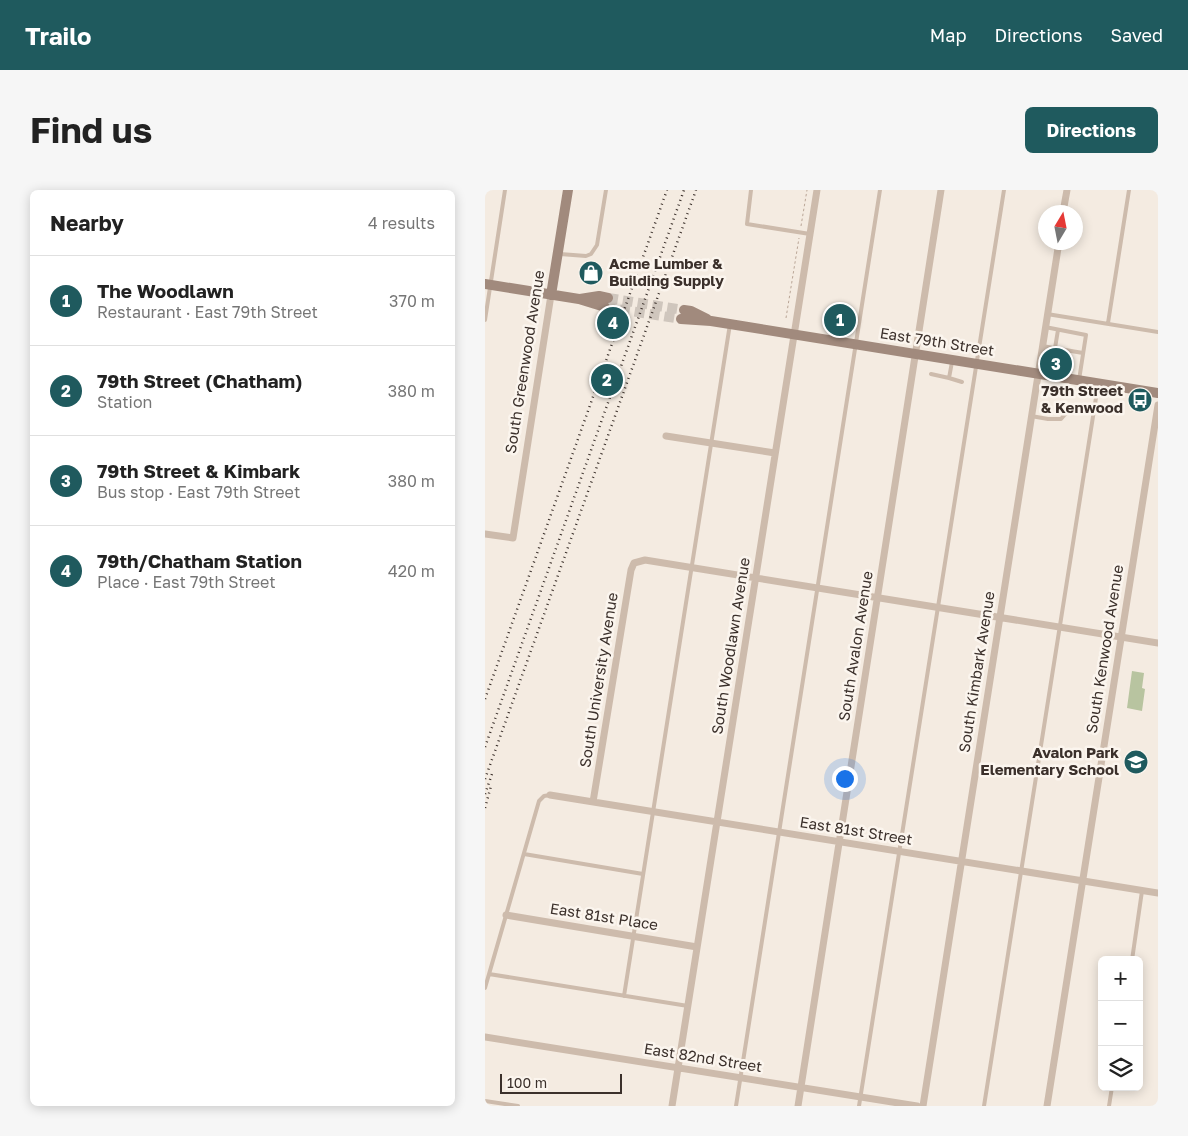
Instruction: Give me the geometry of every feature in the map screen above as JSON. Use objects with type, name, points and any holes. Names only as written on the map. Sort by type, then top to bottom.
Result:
[{"type":"main road","name":"South Greenwood Avenue","points":[[551,295],[567,190]]},
{"type":"main road","points":[[488,284],[579,299],[599,296],[607,302]]},
{"type":"main road","name":"East 79th Street","points":[[682,315],[691,311],[711,321],[1158,393]]},
{"type":"street","name":"South Woodlawn Avenue","points":[[672,1106],[817,190]]},
{"type":"street","name":"South Avalon Avenue","points":[[798,1106],[941,190]]},
{"type":"street","points":[[1064,205],[1067,190]]},
{"type":"street","name":"South Kimbark Avenue","points":[[923,1106],[1058,250]]},
{"type":"street","name":"South Greenwood Avenue","points":[[485,534],[513,538],[551,295]]},
{"type":"street","name":"South Kenwood Avenue","points":[[1047,1106],[1158,405]]},
{"type":"street","points":[[666,436],[775,453]]},
{"type":"street","name":"South University Avenue","points":[[593,802],[634,563],[645,560],[692,568]]},
{"type":"street","points":[[692,568],[1158,643]]},
{"type":"street","name":"East 81st Street","points":[[550,795],[1158,893]]},
{"type":"street","name":"East 81st Place","points":[[506,915],[697,947]]},
{"type":"street","name":"East 82nd Street","points":[[485,1037],[917,1106]]},
{"type":"lane","points":[[485,320],[488,284],[505,190]]},
{"type":"lane","points":[[557,253],[586,256],[595,250],[599,238],[606,190]]},
{"type":"lane","points":[[751,190],[747,224],[810,234]]},
{"type":"lane","points":[[736,1106],[880,190]]},
{"type":"lane","points":[[859,1106],[1004,190]]},
{"type":"lane","points":[[1108,324],[1129,190]]},
{"type":"lane","points":[[1047,314],[1158,332]]},
{"type":"lane","points":[[624,996],[730,324]]},
{"type":"lane","points":[[1045,327],[1086,335],[1079,380]]},
{"type":"lane","points":[[1055,348],[1058,330]]},
{"type":"lane","points":[[1042,346],[1083,353]]},
{"type":"lane","points":[[949,378],[952,360]]},
{"type":"lane","points":[[931,374],[962,382]]},
{"type":"lane","points":[[984,1106],[1099,383]]},
{"type":"lane","points":[[1031,416],[1055,420],[1061,419],[1067,412]]},
{"type":"lane","points":[[485,988],[539,801],[544,796],[550,795]]},
{"type":"lane","points":[[524,854],[643,874]]},
{"type":"lane","points":[[1132,956],[1142,891]]},
{"type":"lane","points":[[489,974],[688,1006]]},
{"type":"lane","points":[[1109,1106],[1111,1091]]},
{"type":"lane","points":[[485,1101],[519,1106]]},
{"type":"path","points":[[786,318],[807,190]]},
{"type":"green space","points":[[1132,671],[1144,673],[1142,688],[1145,689],[1142,711],[1127,708]]},
{"type":"tunnel","points":[[608,298],[684,310]]},
{"type":"tunnel","points":[[605,307],[681,319]]},
{"type":"railway","points":[[485,699],[667,190]]},
{"type":"railway","points":[[485,747],[684,190]]},
{"type":"railway","points":[[485,779],[696,190]]},
{"type":"railway","points":[[485,794],[492,774]]},
{"type":"railway","points":[[485,808],[491,786]]},
{"type":"place","name":"Acme Lumber & Building Supply","points":[[591,273]]},
{"type":"place","name":"The Woodlawn","points":[[840,320]]},
{"type":"place","name":"79th/Chatham Station","points":[[613,323]]},
{"type":"place","name":"79th Street & Kimbark","points":[[1056,364]]},
{"type":"place","name":"79th Street (Chatham)","points":[[607,380]]},
{"type":"place","name":"79th Street & Kenwood","points":[[1140,400]]},
{"type":"place","name":"Avalon Park Elementary School","points":[[1136,762]]}]
